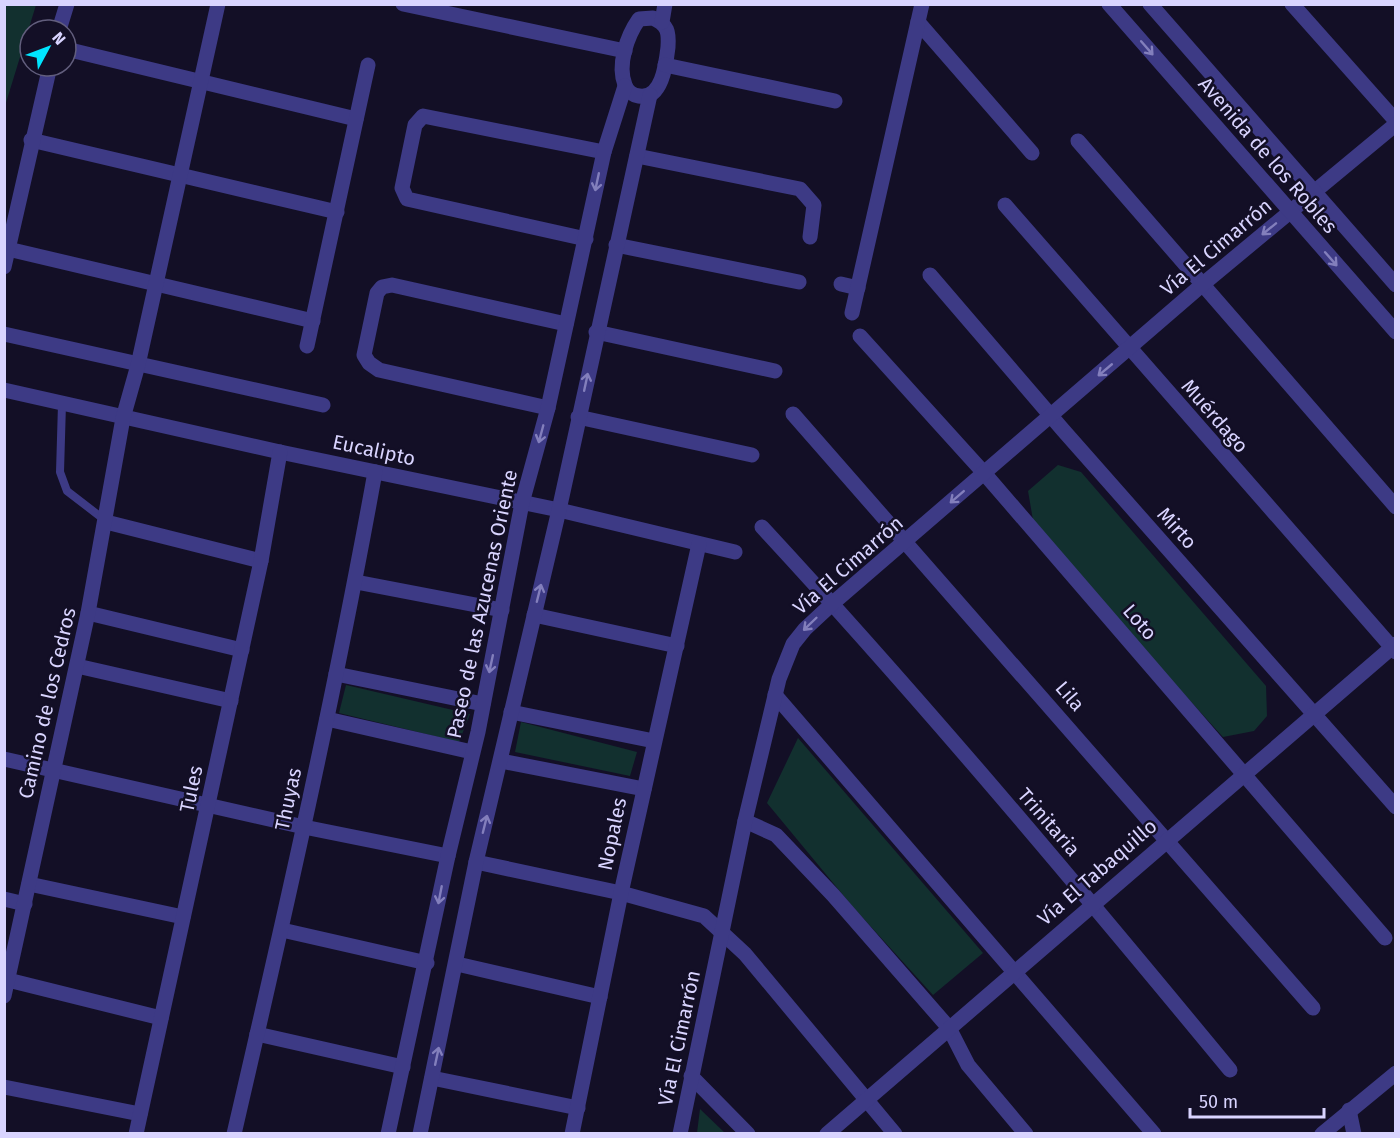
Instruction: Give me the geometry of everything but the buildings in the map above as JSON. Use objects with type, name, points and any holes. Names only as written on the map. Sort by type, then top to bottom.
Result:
[{"type":"street","name":"Camino de los Cedros","points":[[4,996],[88,613],[123,418],[138,365],[218,4]]},
{"type":"street","points":[[403,4],[625,51],[640,12],[662,22],[669,32],[665,65],[659,86],[650,95],[596,332],[559,510],[476,862],[457,964],[420,1134]]},
{"type":"street","points":[[662,22],[665,4]]},
{"type":"street","points":[[852,313],[922,4]]},
{"type":"street","name":"Avenida de los Robles","points":[[1109,4],[1395,332]]},
{"type":"street","name":"Avenida de los Robles","points":[[1150,4],[1395,285]]},
{"type":"street","points":[[1292,4],[1395,122]]},
{"type":"street","points":[[918,22],[1032,153]]},
{"type":"street","name":"Paseo de las Azucenas Oriente","points":[[388,1134],[483,704],[522,504],[548,408],[604,152],[625,86],[625,51]]},
{"type":"street","points":[[78,52],[356,119]]},
{"type":"street","points":[[307,346],[368,65]]},
{"type":"street","points":[[665,65],[835,101]]},
{"type":"street","points":[[4,267],[47,78]]},
{"type":"street","points":[[625,86],[631,94],[650,95]]},
{"type":"street","points":[[586,239],[406,199],[403,194],[404,178],[415,125],[423,116],[604,152]]},
{"type":"street","name":"Vía El Cimarrón","points":[[680,1134],[745,821],[775,695],[784,662],[793,644],[804,629],[833,603],[1395,122]]},
{"type":"street","points":[[31,140],[337,212]]},
{"type":"street","points":[[1078,141],[1395,507]]},
{"type":"street","points":[[637,156],[800,189],[814,205],[810,237]]},
{"type":"street","name":"Muérdago","points":[[1005,205],[1129,350],[1394,648]]},
{"type":"street","points":[[616,245],[799,282]]},
{"type":"street","points":[[8,249],[156,282],[313,321]]},
{"type":"street","name":"Mirto","points":[[930,275],[1395,807]]},
{"type":"street","points":[[841,284],[858,288]]},
{"type":"street","points":[[548,408],[379,370],[369,363],[363,354],[376,293],[382,287],[392,285],[566,324]]},
{"type":"street","points":[[596,332],[775,371]]},
{"type":"street","points":[[4,334],[323,405]]},
{"type":"street","name":"Loto","points":[[860,336],[984,473],[1385,938]]},
{"type":"street","name":"Eucalipto","points":[[4,390],[280,452],[559,510],[735,552]]},
{"type":"street","name":"Lila","points":[[793,414],[1313,1008]]},
{"type":"street","points":[[578,417],[752,455]]},
{"type":"street","name":"Tules","points":[[136,1134],[261,561],[280,452]]},
{"type":"street","name":"Thuyas","points":[[234,1134],[304,827],[356,582],[375,472]]},
{"type":"street","points":[[106,522],[261,561]]},
{"type":"street","name":"Trinitaria","points":[[762,527],[833,603],[1230,1070]]},
{"type":"street","name":"Nopales","points":[[572,1134],[621,893],[699,544]]},
{"type":"street","points":[[356,582],[502,610]]},
{"type":"street","points":[[88,613],[242,650]]},
{"type":"street","points":[[534,615],[676,646]]},
{"type":"street","name":"Vía El Tabaquillo","points":[[832,1132],[1242,774],[1394,648]]},
{"type":"street","points":[[77,666],[231,701]]},
{"type":"street","points":[[336,674],[483,704]]},
{"type":"street","points":[[775,695],[1016,970],[1154,1134]]},
{"type":"street","points":[[511,712],[654,741]]},
{"type":"street","points":[[327,719],[472,752]]},
{"type":"street","points":[[4,759],[53,768],[304,827],[448,856]]},
{"type":"street","points":[[501,761],[644,789]]},
{"type":"street","points":[[745,821],[760,825],[790,847],[949,1028],[968,1065],[1026,1134]]},
{"type":"street","points":[[476,862],[621,893],[704,916],[723,931],[895,1134]]},
{"type":"street","points":[[29,884],[183,916]]},
{"type":"street","points":[[4,899],[25,903]]},
{"type":"street","points":[[282,930],[427,963]]},
{"type":"street","points":[[457,964],[600,997]]},
{"type":"street","points":[[8,980],[161,1018]]},
{"type":"street","points":[[257,1034],[403,1067]]},
{"type":"street","points":[[1322,1134],[1395,1073]]},
{"type":"street","points":[[692,1076],[748,1134]]},
{"type":"street","points":[[432,1078],[578,1108]]},
{"type":"street","points":[[4,1087],[140,1114]]},
{"type":"street","points":[[1349,1110],[1354,1134]]},
{"type":"lane","points":[[62,404],[60,472],[67,490],[106,522]]},
{"type":"green space","points":[[4,5],[36,5],[32,18],[18,18],[18,64],[5,106]]},
{"type":"green space","points":[[1058,465],[1081,472],[1266,686],[1267,716],[1254,731],[1223,737],[1126,630],[1033,520],[1028,491]]},
{"type":"green space","points":[[346,685],[470,714],[459,742],[339,713]]},
{"type":"green space","points":[[521,722],[637,752],[630,776],[515,752]]},
{"type":"green space","points":[[798,738],[983,953],[933,995],[853,907],[767,803]]},
{"type":"green space","points":[[700,1109],[725,1133],[697,1133]]}]
